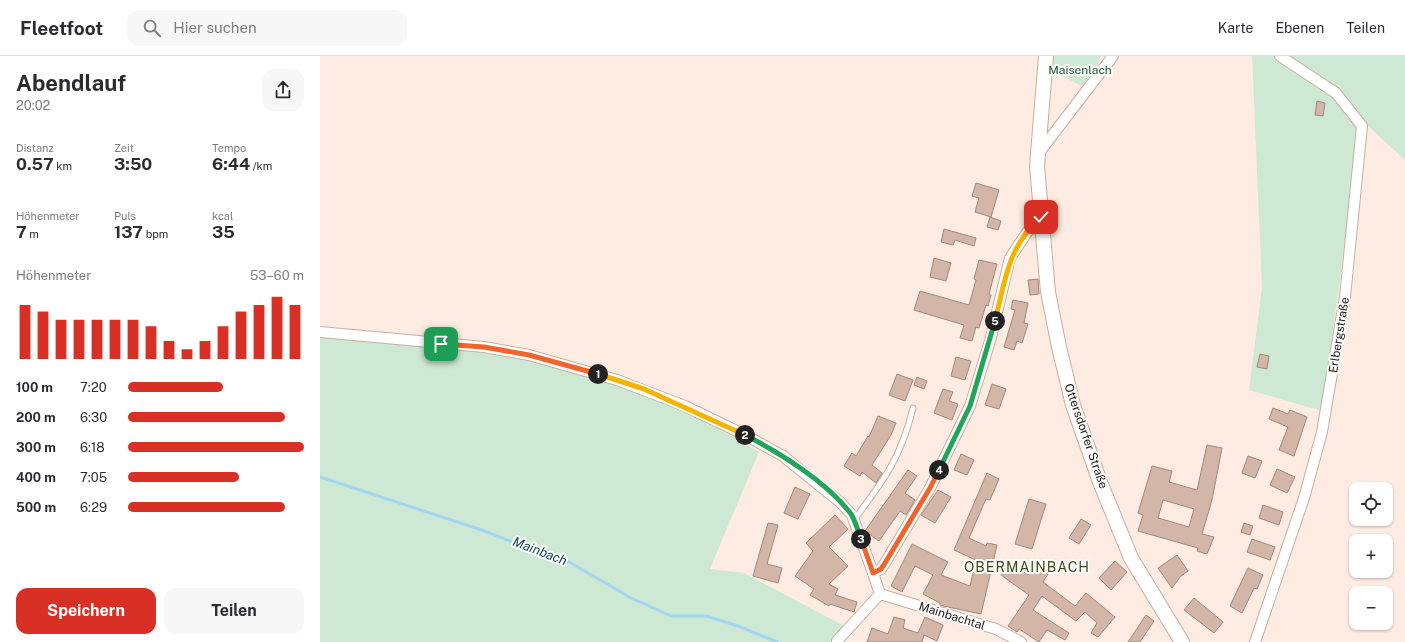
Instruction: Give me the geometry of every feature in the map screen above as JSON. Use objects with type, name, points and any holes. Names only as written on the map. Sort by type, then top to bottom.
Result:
[{"type":"main road","name":"Ottersdorfer Straße","points":[[1046,56],[1037,160],[1041,217],[1048,292],[1073,405],[1100,482],[1131,558],[1182,642]]},
{"type":"street","points":[[1037,160],[1113,56]]},
{"type":"street","name":"Erlbergstraße","points":[[1255,642],[1304,498],[1322,432],[1345,297],[1362,126],[1336,94],[1280,56]]},
{"type":"street","points":[[873,573],[881,569],[930,488],[970,406],[990,342],[1010,258],[1032,225],[1041,217]]},
{"type":"street","points":[[320,332],[484,347],[529,355],[644,389],[705,415],[783,456],[802,469],[840,502],[852,515],[880,594],[837,641]]},
{"type":"street","name":"Mainbachtal","points":[[880,594],[996,629],[1021,642]]},
{"type":"lane","points":[[853,520],[884,480],[896,460],[913,408]]},
{"type":"green space","name":"Maisenlach","points":[[1052,56],[1101,56],[1086,88],[1050,70]]},
{"type":"green space","points":[[1252,56],[1405,56],[1405,160],[1359,118],[1342,264],[1322,411],[1249,390],[1262,287]]},
{"type":"green space","points":[[320,332],[514,352],[654,393],[759,452],[710,569],[744,573],[850,629],[839,642],[320,642]]},
{"type":"building","points":[[1317,101],[1325,103],[1323,116],[1315,115]]},
{"type":"building","points":[[976,183],[999,190],[991,217],[975,212],[979,198],[972,196]]},
{"type":"building","points":[[990,217],[1001,221],[998,230],[987,227]]},
{"type":"building","points":[[944,229],[976,238],[974,246],[955,240],[953,245],[941,242]]},
{"type":"building","points":[[934,258],[951,263],[946,281],[930,277]]},
{"type":"building","points":[[979,260],[997,264],[989,294],[991,295],[988,306],[986,305],[979,328],[976,327],[972,341],[960,338],[964,325],[914,310],[920,291],[969,305],[976,280],[974,279]]},
{"type":"building","points":[[1038,279],[1039,294],[1030,295],[1028,280]]},
{"type":"building","points":[[1013,300],[1028,303],[1024,323],[1028,324],[1022,343],[1017,341],[1014,350],[1004,347],[1015,310],[1011,309]]},
{"type":"building","points":[[1260,354],[1269,356],[1267,369],[1257,367]]},
{"type":"building","points":[[956,357],[971,361],[965,380],[951,376]]},
{"type":"building","points":[[897,374],[913,380],[905,401],[889,395]]},
{"type":"building","points":[[917,377],[927,381],[924,389],[914,385]]},
{"type":"building","points":[[992,384],[1006,389],[999,409],[985,405]]},
{"type":"building","points":[[943,389],[953,392],[949,401],[958,404],[952,420],[934,413]]},
{"type":"building","points":[[1273,408],[1288,414],[1290,410],[1307,417],[1294,456],[1279,450],[1288,427],[1269,419]]},
{"type":"building","points":[[878,416],[896,423],[891,435],[872,465],[882,473],[876,483],[862,472],[860,476],[844,466],[852,453],[856,456],[868,436],[869,437]]},
{"type":"building","points":[[1207,445],[1222,448],[1212,500],[1202,534],[1214,537],[1207,554],[1197,551],[1198,548],[1138,531],[1143,515],[1138,513],[1152,466],[1172,471],[1169,482],[1197,490]],"holes":[[[1163,500],[1194,509],[1189,527],[1158,518]]]},
{"type":"building","points":[[961,454],[974,460],[967,475],[954,470]]},
{"type":"building","points":[[1248,456],[1262,461],[1255,478],[1242,473]]},
{"type":"building","points":[[1277,469],[1295,477],[1287,493],[1270,485]]},
{"type":"building","points":[[908,470],[917,476],[905,493],[915,500],[906,515],[900,511],[879,541],[865,531]]},
{"type":"building","points":[[987,473],[999,479],[990,500],[986,499],[969,538],[986,546],[987,543],[997,545],[981,614],[940,605],[940,603],[923,594],[933,575],[915,566],[902,592],[891,586],[912,544],[948,562],[941,575],[970,586],[976,560],[954,550]]},
{"type":"building","points":[[795,487],[810,494],[798,519],[784,513]]},
{"type":"building","points":[[938,490],[951,497],[935,523],[921,515]]},
{"type":"building","points":[[1029,499],[1046,504],[1032,549],[1015,544]]},
{"type":"building","points":[[1263,505],[1283,512],[1279,525],[1259,518]]},
{"type":"building","points":[[835,515],[848,529],[829,547],[848,566],[829,584],[838,589],[835,595],[857,602],[854,612],[830,604],[829,606],[810,595],[814,589],[795,576],[813,551],[806,543]]},
{"type":"building","points":[[1081,519],[1091,525],[1079,544],[1069,538]]},
{"type":"building","points":[[768,523],[778,525],[767,564],[782,568],[778,583],[753,576]]},
{"type":"building","points":[[1244,523],[1253,526],[1250,535],[1241,532]]},
{"type":"building","points":[[1252,539],[1275,547],[1270,560],[1247,552]]},
{"type":"building","points":[[1177,555],[1188,571],[1180,577],[1172,588],[1158,568]]},
{"type":"building","points":[[1115,561],[1127,572],[1111,590],[1099,578]]},
{"type":"building","points":[[1010,562],[1028,575],[1035,565],[1048,574],[1043,582],[1075,606],[1086,593],[1115,617],[1098,637],[1091,633],[1097,623],[1085,612],[1076,621],[1042,596],[1033,610],[1069,633],[1065,640],[1047,630],[1039,642],[1019,629],[1017,632],[1008,626],[1029,595],[1001,575]]},
{"type":"building","points":[[1248,568],[1263,575],[1257,589],[1254,588],[1242,613],[1230,606]]},
{"type":"building","points":[[1194,598],[1223,622],[1214,633],[1184,610]]},
{"type":"building","points":[[1146,615],[1154,621],[1140,642],[1128,642]]},
{"type":"building","points":[[894,617],[905,620],[903,628],[918,633],[925,617],[943,625],[937,641],[924,635],[922,642],[867,642],[872,628],[888,634]]},
{"type":"waterway","name":"Mainbach","points":[[320,477],[482,530],[510,541],[540,548],[559,556],[631,598],[671,616],[706,616],[738,626],[777,642]]},
{"type":"district","name":"OBERMAINBACH","points":[[1027,567]]},
{"type":"route","points":[[441,344],[484,347],[529,355],[617,380],[644,389],[685,406],[747,436],[783,456],[802,469],[840,502],[852,515],[873,573],[881,569],[930,488],[970,406],[990,342],[1010,258],[1032,225],[1041,217]]}]
